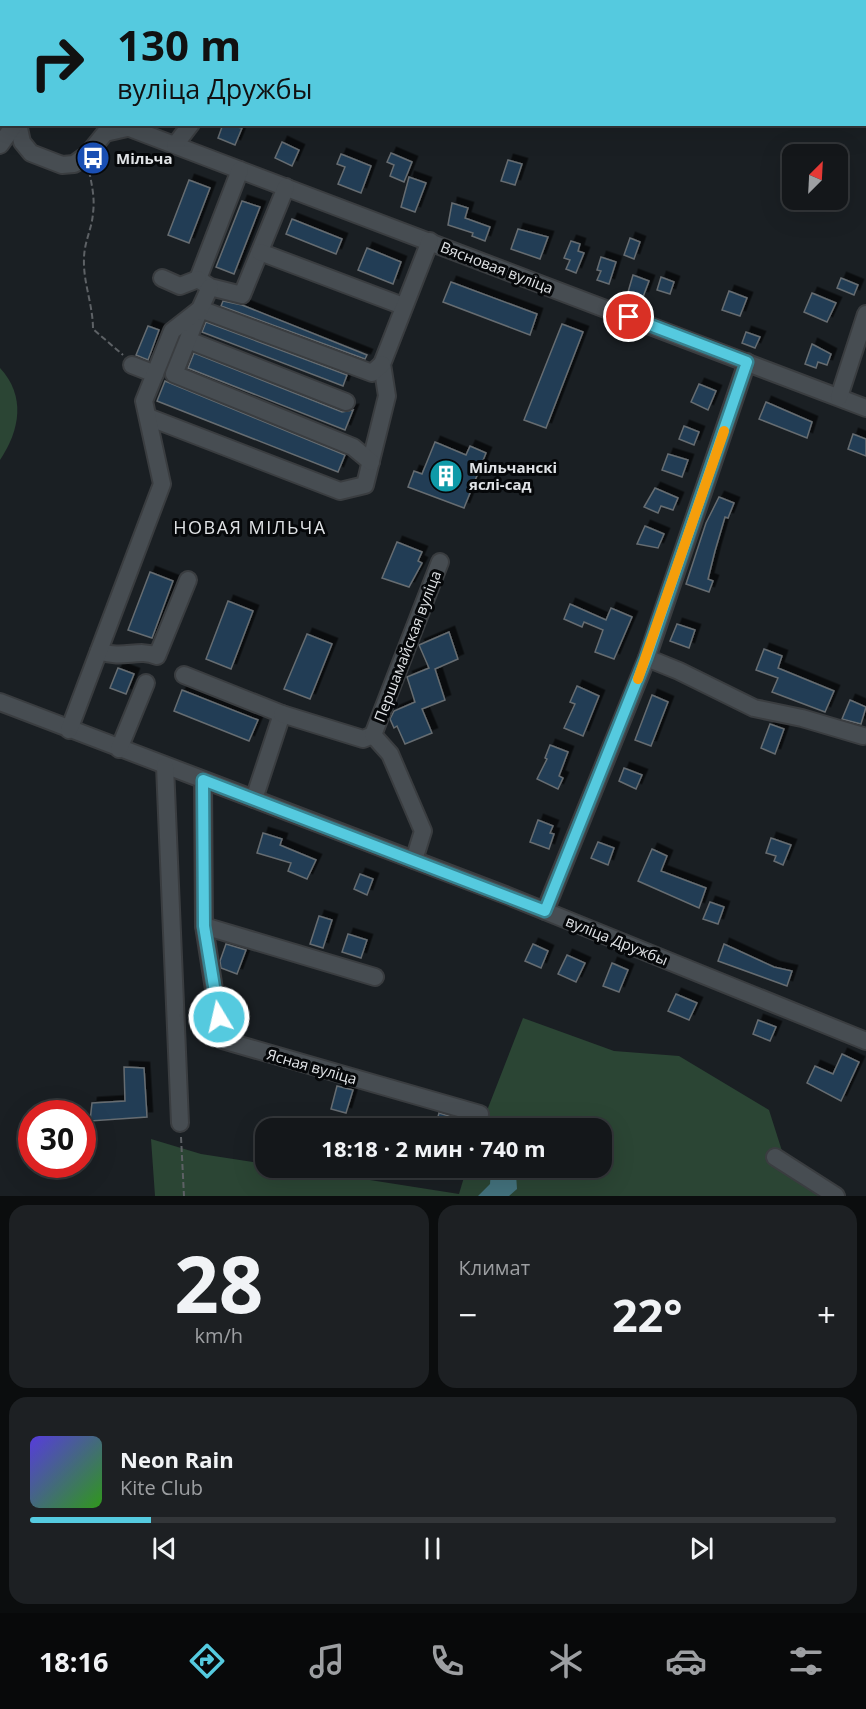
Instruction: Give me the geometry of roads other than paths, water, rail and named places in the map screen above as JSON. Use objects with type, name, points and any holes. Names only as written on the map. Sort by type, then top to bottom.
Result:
[{"type":"street","points":[[0,145],[14,126]]},
{"type":"street","points":[[17,126],[22,142],[31,153],[62,165],[74,164],[105,133],[123,126]]},
{"type":"street","name":"Вясновая вуліца","points":[[123,126],[866,408]]},
{"type":"street","points":[[175,145],[189,126]]},
{"type":"street","points":[[240,170],[204,283],[200,309],[174,374],[353,447],[371,462]]},
{"type":"street","points":[[162,278],[180,286],[204,283],[242,296],[286,187]]},
{"type":"street","points":[[200,309],[372,374],[382,364],[429,241]]},
{"type":"street","points":[[260,252],[404,306]]},
{"type":"street","points":[[69,730],[162,484],[144,401],[172,331],[200,309]]},
{"type":"street","points":[[838,397],[866,314]]},
{"type":"street","points":[[188,340],[346,402]]},
{"type":"street","points":[[545,911],[646,658],[747,362]]},
{"type":"street","points":[[148,417],[339,491],[364,485],[387,396],[382,364]]},
{"type":"street","points":[[132,365],[155,374]]},
{"type":"street","name":"Першамайская вуліца","points":[[414,860],[423,831],[390,753],[373,735],[440,562]]},
{"type":"street","points":[[99,651],[114,657],[149,652],[158,656],[188,580]]},
{"type":"street","points":[[646,658],[679,671],[754,708],[802,718],[863,736]]},
{"type":"street","points":[[184,675],[282,714],[363,739],[373,735]]},
{"type":"street","points":[[119,749],[146,683]]},
{"type":"street","name":"вуліца Дружбы","points":[[0,702],[545,911],[866,1041]]},
{"type":"street","points":[[254,799],[282,714]]},
{"type":"street","points":[[165,766],[180,1123]]},
{"type":"street","name":"Ясная вуліца","points":[[203,780],[204,926],[222,1040],[480,1114]]},
{"type":"street","points":[[204,926],[375,977]]},
{"type":"street","points":[[775,1157],[836,1196]]},
{"type":"water","points":[[490,1178],[516,1178],[517,1189],[509,1196],[478,1196],[490,1184]]},
{"type":"place","name":"Мільча","points":[[93,158]]},
{"type":"place","name":"Мільчанскі яслі-сад","points":[[446,476]]},
{"type":"district","name":"НОВАЯ МІЛЬЧА","points":[[250,527]]}]
